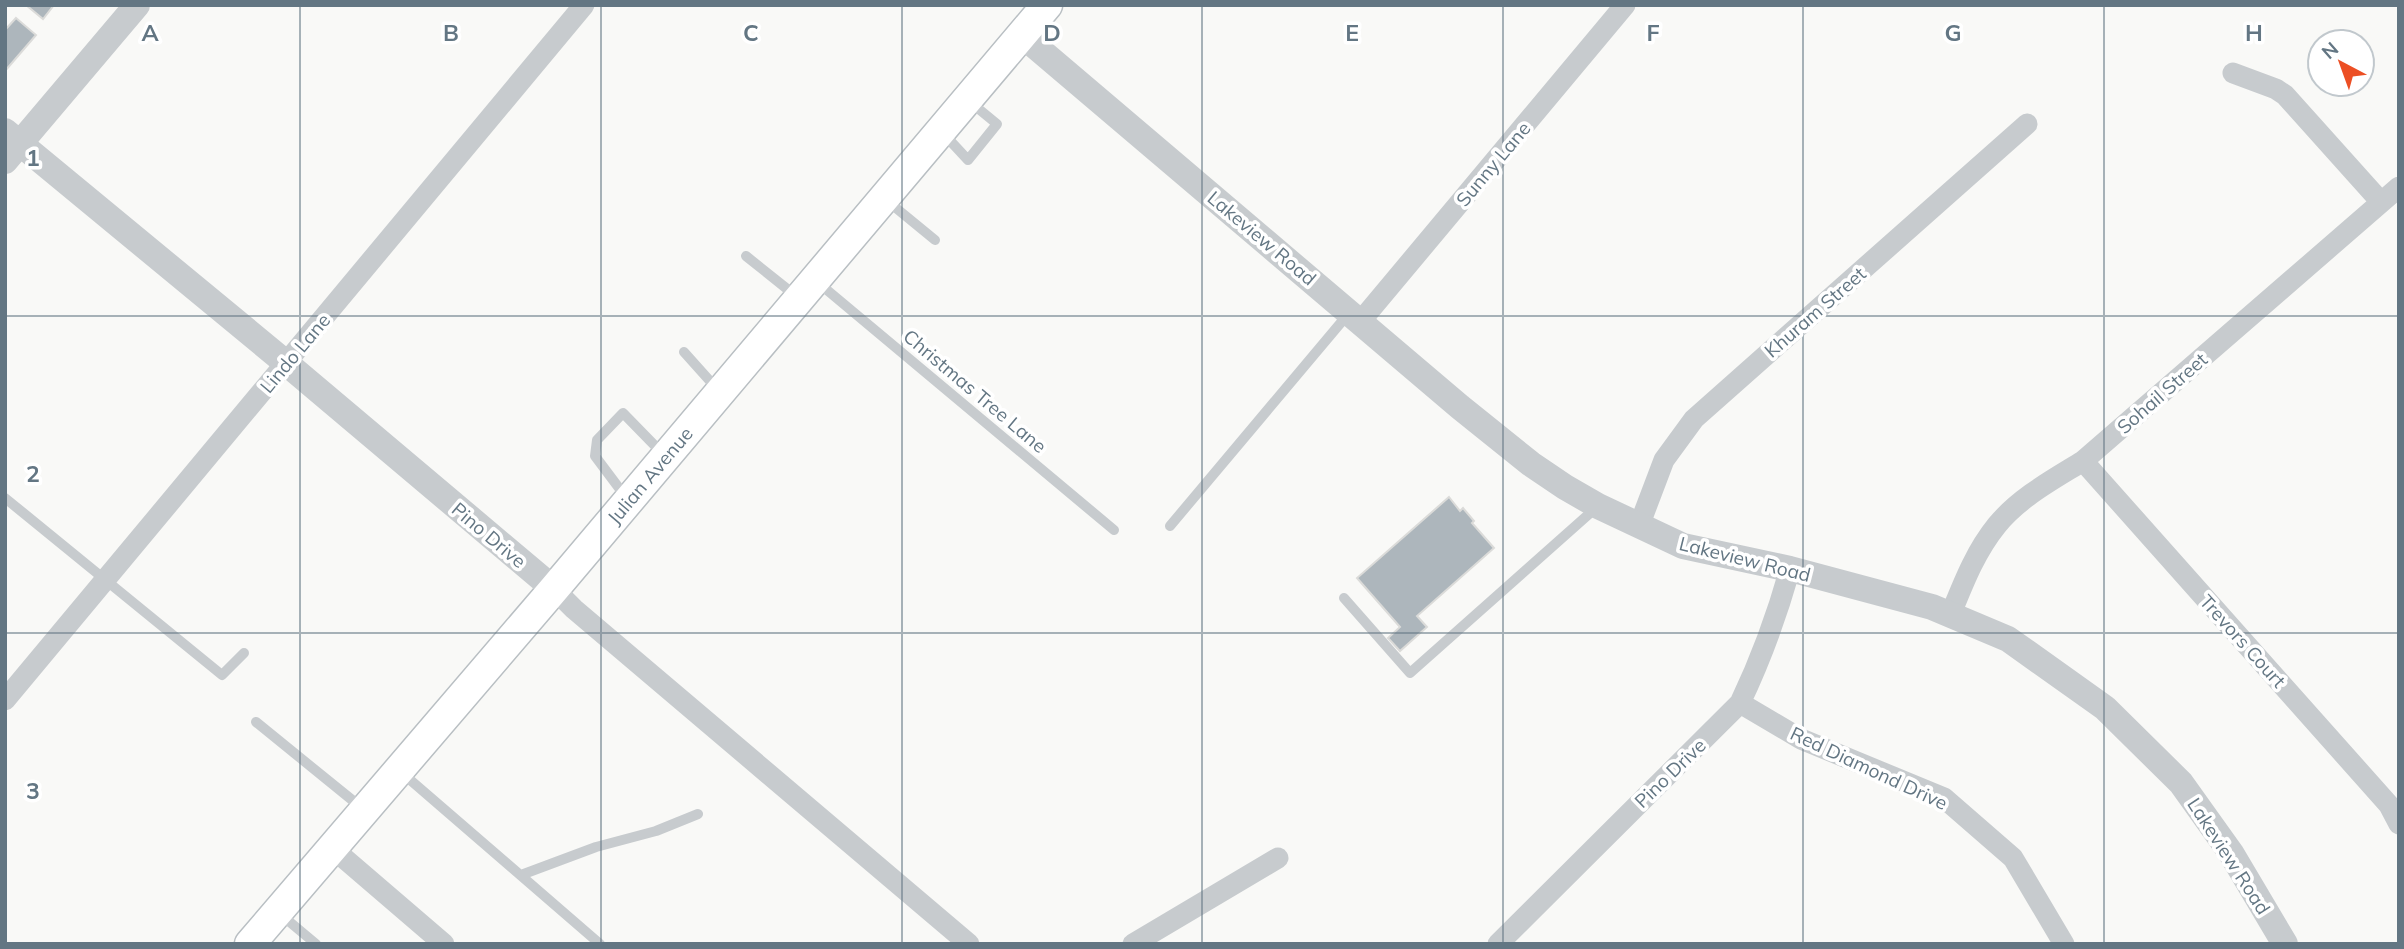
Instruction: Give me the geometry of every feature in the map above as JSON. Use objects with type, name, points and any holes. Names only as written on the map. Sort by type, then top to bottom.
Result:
[{"type":"main road","name":"Julian Avenue","points":[[250,944],[1047,5]]},
{"type":"street","points":[[10,145],[136,5]]},
{"type":"street","name":"Lindo Lane","points":[[5,700],[584,5]]},
{"type":"street","name":"Sunny Lane","points":[[1355,317],[1625,5]]},
{"type":"street","name":"Lakeview Road","points":[[1022,35],[1531,464],[1598,506],[1683,546],[1790,569],[1932,607],[2008,639],[2105,708],[2181,783],[2231,853],[2285,944]]},
{"type":"street","points":[[2233,73],[2285,95],[2381,202]]},
{"type":"street","name":"Khuram Street","points":[[1639,526],[1664,460],[1694,419],[2027,124]]},
{"type":"street","name":"Pino Drive","points":[[10,145],[286,363],[969,944]]},
{"type":"street","name":"Sohail Street","points":[[1950,615],[1975,558],[1998,524],[2029,495],[2083,461],[2399,187]]},
{"type":"street","name":"Trevors Court","points":[[2083,461],[2389,805],[2398,819]]},
{"type":"street","name":"Pino Drive","points":[[1498,944],[1740,703],[1755,673],[1790,569]]},
{"type":"street","name":"Red Diamond Drive","points":[[1740,703],[1801,739],[1944,798],[2013,858],[2064,944]]},
{"type":"street","points":[[331,847],[444,944]]},
{"type":"street","points":[[1133,944],[1278,858]]},
{"type":"lane","points":[[940,130],[968,160],[997,124],[967,98]]},
{"type":"lane","points":[[883,198],[935,240]]},
{"type":"lane","name":"Christmas Tree Lane","points":[[746,256],[806,289],[1114,530]]},
{"type":"lane","points":[[1170,526],[1355,317]]},
{"type":"lane","points":[[684,352],[720,392]]},
{"type":"lane","points":[[628,500],[595,456],[597,440],[622,414],[665,456]]},
{"type":"lane","points":[[5,498],[222,675],[244,653]]},
{"type":"lane","points":[[1344,598],[1410,673],[1598,506]]},
{"type":"lane","points":[[256,722],[364,810]]},
{"type":"lane","points":[[398,770],[600,944]]},
{"type":"lane","points":[[521,875],[596,847],[656,831],[698,814]]},
{"type":"lane","points":[[277,912],[316,944]]},
{"type":"building","points":[[26,5],[54,5],[43,19]]},
{"type":"building","points":[[16,18],[36,35],[5,71],[5,30]]},
{"type":"building","points":[[1449,497],[1460,511],[1463,508],[1494,548],[1417,616],[1427,627],[1400,651],[1388,638],[1400,627],[1357,578]]}]
